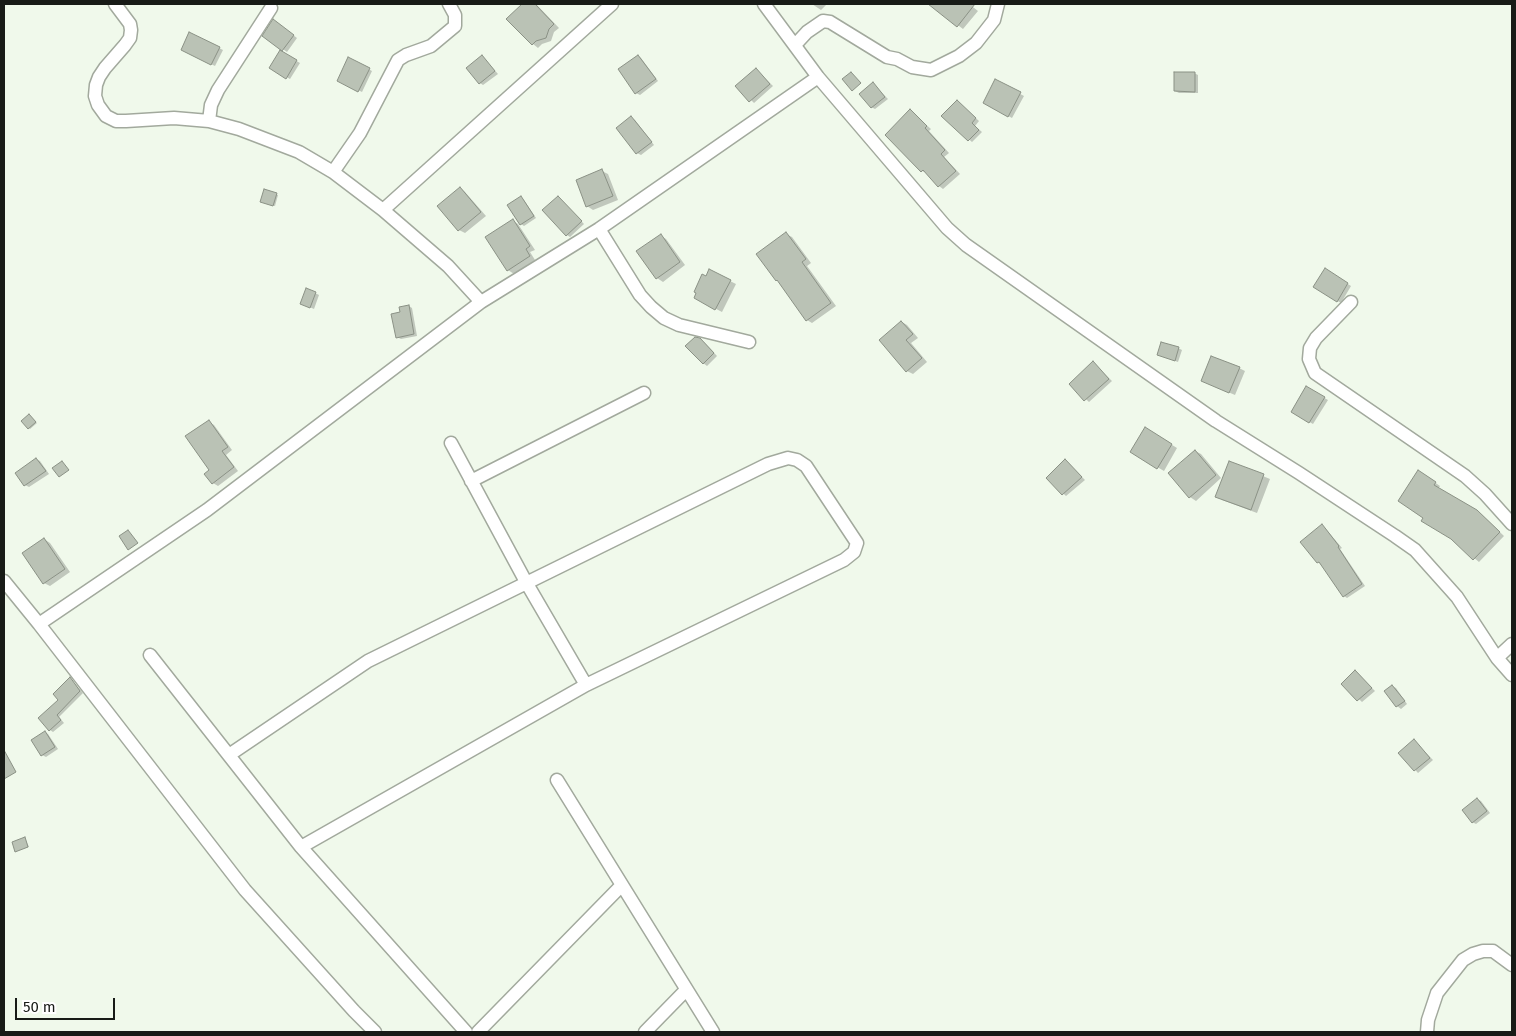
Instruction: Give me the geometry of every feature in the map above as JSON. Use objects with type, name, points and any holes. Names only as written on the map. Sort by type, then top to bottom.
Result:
[{"type":"street","points":[[115,4],[130,24],[131,30],[130,38],[105,68],[96,86],[95,96],[98,105],[106,116],[116,121],[168,118],[208,121],[239,129],[299,152],[333,172],[383,210],[442,260],[481,302]]},
{"type":"street","points":[[333,172],[360,133],[398,60],[431,46],[455,26],[455,15],[449,4]]},
{"type":"street","points":[[383,210],[612,4]]},
{"type":"street","points":[[764,4],[818,77],[948,228],[966,245],[1216,421],[1414,550],[1457,597],[1497,658],[1512,675]]},
{"type":"street","points":[[795,45],[807,32],[823,21],[830,22],[887,57],[897,59],[912,67],[931,70],[959,56],[976,44],[994,20],[998,4]]},
{"type":"street","points":[[208,121],[211,105],[218,90],[271,8]]},
{"type":"street","points":[[39,624],[207,510],[481,302],[599,229],[818,77]]},
{"type":"street","points":[[599,229],[640,295],[664,318],[679,325],[749,342]]},
{"type":"street","points":[[1351,302],[1316,338],[1310,348],[1309,359],[1315,372],[1465,476],[1485,494],[1512,524]]},
{"type":"street","points":[[471,481],[644,393]]},
{"type":"street","points":[[451,443],[526,582],[586,685]]},
{"type":"street","points":[[229,755],[368,661],[768,464],[788,458],[797,460],[806,466],[857,543],[854,552],[844,560],[586,685],[301,847]]},
{"type":"street","points":[[4,581],[245,890],[375,1032]]},
{"type":"street","points":[[1497,658],[1512,644]]},
{"type":"street","points":[[150,655],[301,847],[466,1032]]},
{"type":"street","points":[[556,780],[713,1032]]},
{"type":"street","points":[[478,1032],[621,886]]},
{"type":"street","points":[[1427,1032],[1428,1020],[1437,993],[1464,960],[1473,954],[1493,951],[1512,965]]},
{"type":"street","points":[[645,1032],[686,990]]},
{"type":"building","points":[[522,4],[535,4],[554,24],[549,29],[546,38],[536,41],[532,45],[506,19]]},
{"type":"building","points":[[928,4],[975,4],[957,27]]},
{"type":"building","points":[[273,19],[294,35],[282,51],[262,36]]},
{"type":"building","points":[[189,32],[220,47],[211,65],[181,50]]},
{"type":"building","points":[[280,50],[297,60],[286,79],[269,68]]},
{"type":"building","points":[[482,55],[495,71],[479,84],[466,68]]},
{"type":"building","points":[[638,55],[656,79],[635,94],[618,69]]},
{"type":"building","points":[[348,57],[370,68],[358,92],[337,81]]},
{"type":"building","points":[[756,68],[770,84],[749,102],[735,86]]},
{"type":"building","points":[[851,72],[861,83],[852,91],[842,79]]},
{"type":"building","points":[[1174,72],[1195,72],[1195,92],[1174,91]]},
{"type":"building","points":[[995,79],[1021,92],[1008,117],[983,103]]},
{"type":"building","points":[[873,82],[885,97],[871,108],[859,94]]},
{"type":"building","points":[[957,100],[976,118],[972,123],[979,130],[968,141],[941,116]]},
{"type":"building","points":[[910,109],[927,126],[925,128],[945,150],[941,154],[956,171],[938,187],[923,170],[921,172],[885,135]]},
{"type":"building","points":[[631,116],[652,142],[636,154],[616,128]]},
{"type":"building","points":[[602,169],[613,196],[586,207],[576,180]]},
{"type":"building","points":[[460,187],[481,212],[458,231],[437,206]]},
{"type":"building","points":[[264,189],[277,193],[273,206],[260,202]]},
{"type":"building","points":[[521,196],[534,216],[520,225],[507,205]]},
{"type":"building","points":[[558,196],[582,221],[566,236],[542,210]]},
{"type":"building","points":[[513,219],[530,246],[526,249],[530,256],[507,271],[485,237]]},
{"type":"building","points":[[786,232],[806,259],[802,262],[831,303],[806,321],[756,254]]},
{"type":"building","points":[[661,234],[680,262],[656,279],[636,251]]},
{"type":"building","points":[[1325,268],[1348,283],[1337,302],[1313,287]]},
{"type":"building","points":[[709,269],[731,280],[715,310],[694,298],[696,293],[694,292],[702,274],[706,276]]},
{"type":"building","points":[[306,288],[316,292],[310,308],[300,304]]},
{"type":"building","points":[[409,305],[414,334],[396,338],[391,314],[400,312],[399,307]]},
{"type":"building","points":[[901,321],[913,334],[906,340],[922,358],[906,372],[879,340]]},
{"type":"building","points":[[695,337],[700,338],[714,353],[703,364],[685,346]]},
{"type":"building","points":[[1161,342],[1179,347],[1175,361],[1157,355]]},
{"type":"building","points":[[1211,356],[1240,367],[1229,393],[1201,381]]},
{"type":"building","points":[[1093,361],[1109,379],[1084,401],[1069,384]]},
{"type":"building","points":[[1306,386],[1325,397],[1309,423],[1291,412]]},
{"type":"building","points":[[29,414],[36,422],[28,429],[21,421]]},
{"type":"building","points":[[209,420],[228,447],[222,451],[234,467],[212,484],[204,474],[209,470],[185,436]]},
{"type":"building","points":[[1145,427],[1172,444],[1157,469],[1130,452]]},
{"type":"building","points":[[1195,450],[1216,475],[1189,498],[1168,473]]},
{"type":"building","points":[[36,458],[46,471],[24,486],[15,473]]},
{"type":"building","points":[[1065,459],[1082,477],[1062,495],[1046,478]]},
{"type":"building","points":[[62,461],[69,470],[59,477],[52,468]]},
{"type":"building","points":[[1229,461],[1264,474],[1251,510],[1215,497]]},
{"type":"building","points":[[1418,470],[1436,482],[1434,485],[1477,510],[1500,532],[1473,560],[1451,539],[1421,521],[1423,518],[1398,501]]},
{"type":"building","points":[[1322,524],[1339,546],[1362,584],[1343,597],[1319,562],[1317,563],[1300,542]]},
{"type":"building","points":[[128,530],[138,543],[128,550],[119,536]]},
{"type":"building","points":[[44,538],[65,569],[43,584],[22,553]]},
{"type":"building","points":[[1355,670],[1372,688],[1357,701],[1341,684]]},
{"type":"building","points":[[70,677],[80,691],[57,715],[61,720],[49,731],[38,718],[58,700],[53,694]]},
{"type":"building","points":[[1392,685],[1405,701],[1396,707],[1384,691]]},
{"type":"building","points":[[45,731],[55,747],[41,756],[31,740]]},
{"type":"building","points":[[1414,739],[1430,758],[1414,771],[1398,753]]},
{"type":"building","points":[[4,750],[16,772],[4,779]]},
{"type":"building","points":[[1477,798],[1487,811],[1472,823],[1462,810]]},
{"type":"building","points":[[25,837],[28,847],[15,852],[12,842]]}]
